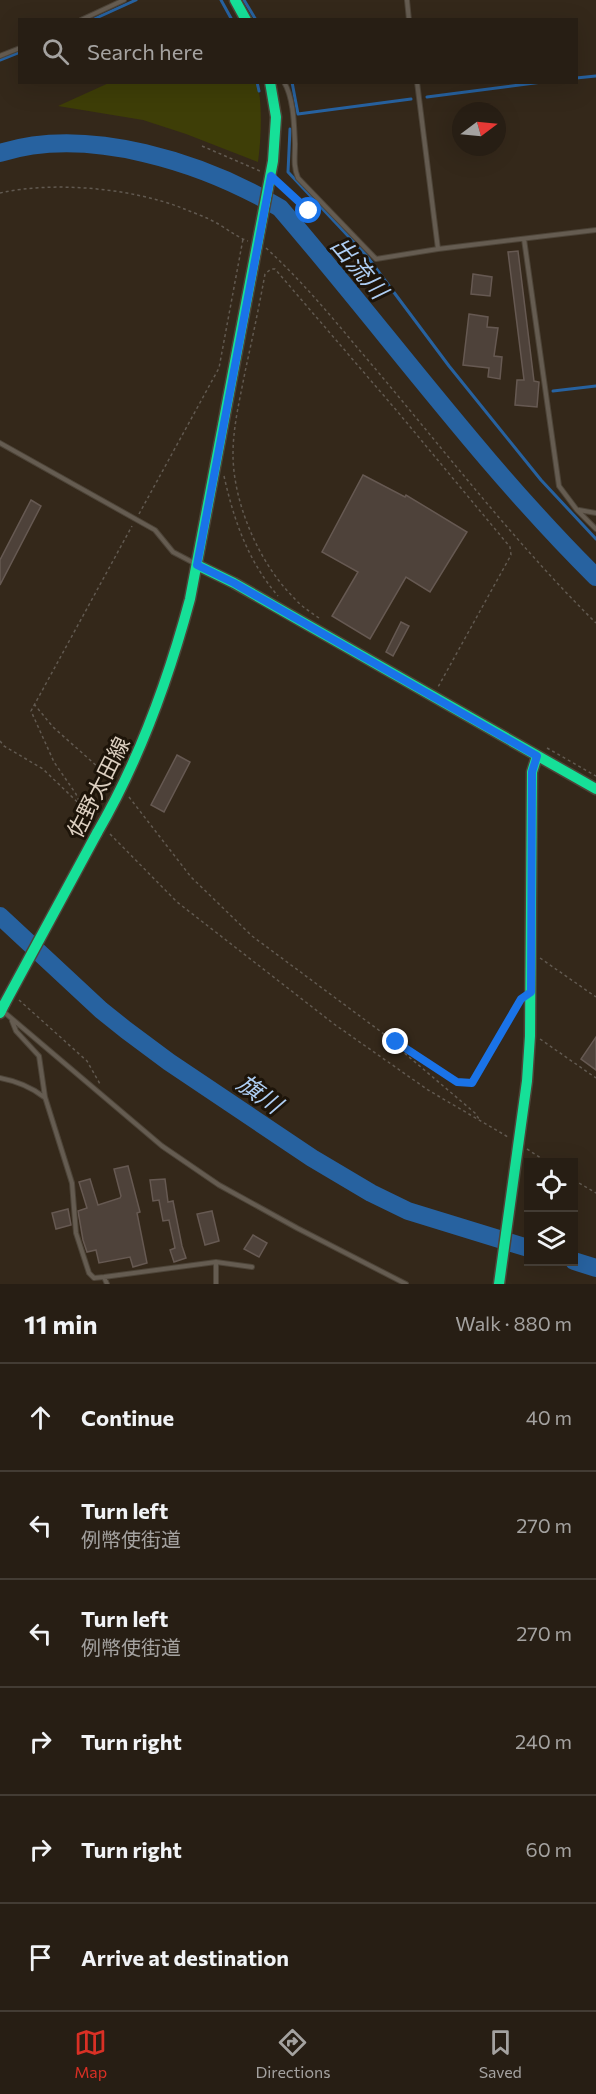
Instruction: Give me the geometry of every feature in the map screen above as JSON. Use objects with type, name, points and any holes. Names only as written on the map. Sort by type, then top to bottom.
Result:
[{"type":"street","points":[[235,0],[245,18]]},
{"type":"street","name":"佐野太田線","points":[[2,1009],[134,763],[163,691],[176,650],[197,565],[270,179],[276,117],[270,84]]},
{"type":"street","points":[[197,565],[234,583],[596,789]]},
{"type":"street","points":[[498,1284],[527,1081],[531,992],[532,772],[537,756]]},
{"type":"lane","points":[[85,18],[124,0]]},
{"type":"lane","points":[[407,0],[409,18]]},
{"type":"lane","points":[[0,56],[18,49]]},
{"type":"lane","points":[[285,84],[290,98],[295,143],[294,169],[298,178],[376,259],[438,249],[596,230]]},
{"type":"lane","points":[[417,84],[438,249]]},
{"type":"lane","points":[[524,239],[559,486],[577,510],[596,529]]},
{"type":"lane","points":[[0,443],[155,530],[173,552],[197,565]]},
{"type":"lane","points":[[577,510],[596,513]]},
{"type":"lane","points":[[2,1009],[162,1146],[219,1185],[406,1284]]},
{"type":"lane","points":[[11,1019],[16,1031],[39,1056],[45,1098],[72,1183],[76,1233],[89,1273],[94,1278],[216,1262],[252,1268]]},
{"type":"lane","points":[[0,1078],[17,1082],[37,1091],[45,1098]]},
{"type":"lane","points":[[216,1262],[216,1284]]},
{"type":"lane","points":[[104,1277],[106,1284]]},
{"type":"path","points":[[202,146],[270,179],[309,211]]},
{"type":"path","points":[[0,193],[16,189],[85,188],[140,195],[181,208],[243,239],[258,242],[266,247],[296,276],[422,423],[521,545],[554,582],[596,623]]},
{"type":"path","points":[[79,802],[54,762],[31,711],[219,368],[243,239]]},
{"type":"path","points":[[323,622],[293,598],[262,555],[251,532],[235,475],[233,449],[235,420],[266,274],[271,268],[275,269],[348,354],[510,547],[511,555],[438,687]]},
{"type":"path","points":[[224,476],[229,500],[246,548],[256,567],[281,599]]},
{"type":"path","points":[[34,704],[53,727],[108,776]]},
{"type":"path","points":[[0,741],[4,746],[43,769],[79,802],[100,829],[177,902],[240,952],[334,1024],[429,1090],[482,1123],[517,1149],[538,1158]]},
{"type":"path","points":[[129,797],[192,877],[252,936],[396,1042],[457,1082],[472,1083],[521,999],[531,992]]},
{"type":"path","points":[[531,956],[545,961],[596,997]]},
{"type":"path","points":[[17,998],[87,1061],[99,1082],[105,1099]]},
{"type":"path","points":[[530,1036],[544,1042],[596,1078]]},
{"type":"path","points":[[396,1042],[402,1051],[474,1113],[482,1123]]},
{"type":"path","points":[[578,1183],[596,1193]]},
{"type":"shaded area","points":[[107,84],[257,84],[261,111],[258,162],[143,120],[58,106]]},
{"type":"building","points":[[518,251],[534,381],[539,382],[537,407],[515,405],[517,380],[524,380],[508,252]]},
{"type":"building","points":[[473,274],[492,277],[490,296],[471,294]]},
{"type":"building","points":[[469,314],[488,317],[487,327],[498,328],[494,356],[502,357],[500,379],[488,377],[489,368],[463,365]]},
{"type":"building","points":[[363,475],[405,497],[406,495],[467,532],[430,592],[406,577],[370,639],[332,616],[358,572],[322,552]]},
{"type":"building","points":[[31,500],[41,506],[0,585],[0,560]]},
{"type":"building","points":[[401,622],[409,626],[393,656],[386,652]]},
{"type":"building","points":[[177,755],[190,762],[164,812],[151,805]]},
{"type":"building","points":[[596,1037],[596,1070],[581,1059]]},
{"type":"building","points":[[128,1166],[140,1212],[137,1213],[147,1263],[133,1267],[130,1257],[99,1263],[96,1250],[87,1252],[83,1240],[78,1211],[87,1208],[79,1182],[90,1179],[98,1205],[120,1198],[114,1169]]},
{"type":"building","points":[[165,1179],[168,1202],[173,1201],[186,1258],[174,1262],[170,1250],[175,1248],[169,1220],[163,1221],[159,1200],[153,1201],[150,1180]]},
{"type":"building","points":[[68,1209],[71,1225],[56,1229],[52,1213]]},
{"type":"building","points":[[212,1211],[219,1241],[205,1245],[197,1214]]},
{"type":"building","points":[[253,1235],[267,1243],[259,1257],[244,1249]]},
{"type":"waterway","points":[[96,18],[136,0]]},
{"type":"waterway","points":[[221,0],[231,18]]},
{"type":"waterway","points":[[244,0],[255,18]]},
{"type":"waterway","points":[[0,60],[18,53]]},
{"type":"waterway","points":[[578,78],[596,76]]},
{"type":"waterway","points":[[257,84],[259,91]]},
{"type":"waterway","points":[[292,84],[298,114],[411,99]]},
{"type":"waterway","points":[[427,97],[527,84]]},
{"type":"waterway","points":[[290,129],[288,172],[366,255],[449,366],[541,480],[596,539]]},
{"type":"waterway","name":"出流川","points":[[0,153],[34,145],[70,143],[107,146],[144,153],[217,176],[280,208],[473,443],[596,577]]},
{"type":"waterway","points":[[553,391],[596,386]]},
{"type":"waterway","name":"旗川","points":[[0,916],[101,1010],[126,1030],[169,1062],[312,1158],[371,1193],[408,1211],[524,1247]]},
{"type":"waterway","name":"旗川","points":[[578,1262],[596,1268]]},
{"type":"traffic: fast","points":[[235,0],[245,18]]},
{"type":"traffic: fast","points":[[97,833],[140,748],[162,690],[190,599],[273,161],[276,117],[270,84]]},
{"type":"traffic: fast","points":[[197,565],[234,583],[596,789]]},
{"type":"traffic: fast","points":[[499,1284],[527,1081],[530,1036],[532,772],[537,756]]},
{"type":"traffic: fast","points":[[5,1003],[97,833]]},
{"type":"traffic: fast","points":[[0,1013],[5,1003]]},
{"type":"route","points":[[309,211],[271,176],[197,565],[234,583],[537,756],[532,772],[531,992],[525,994],[521,999],[472,1083],[457,1082],[396,1042]]}]
